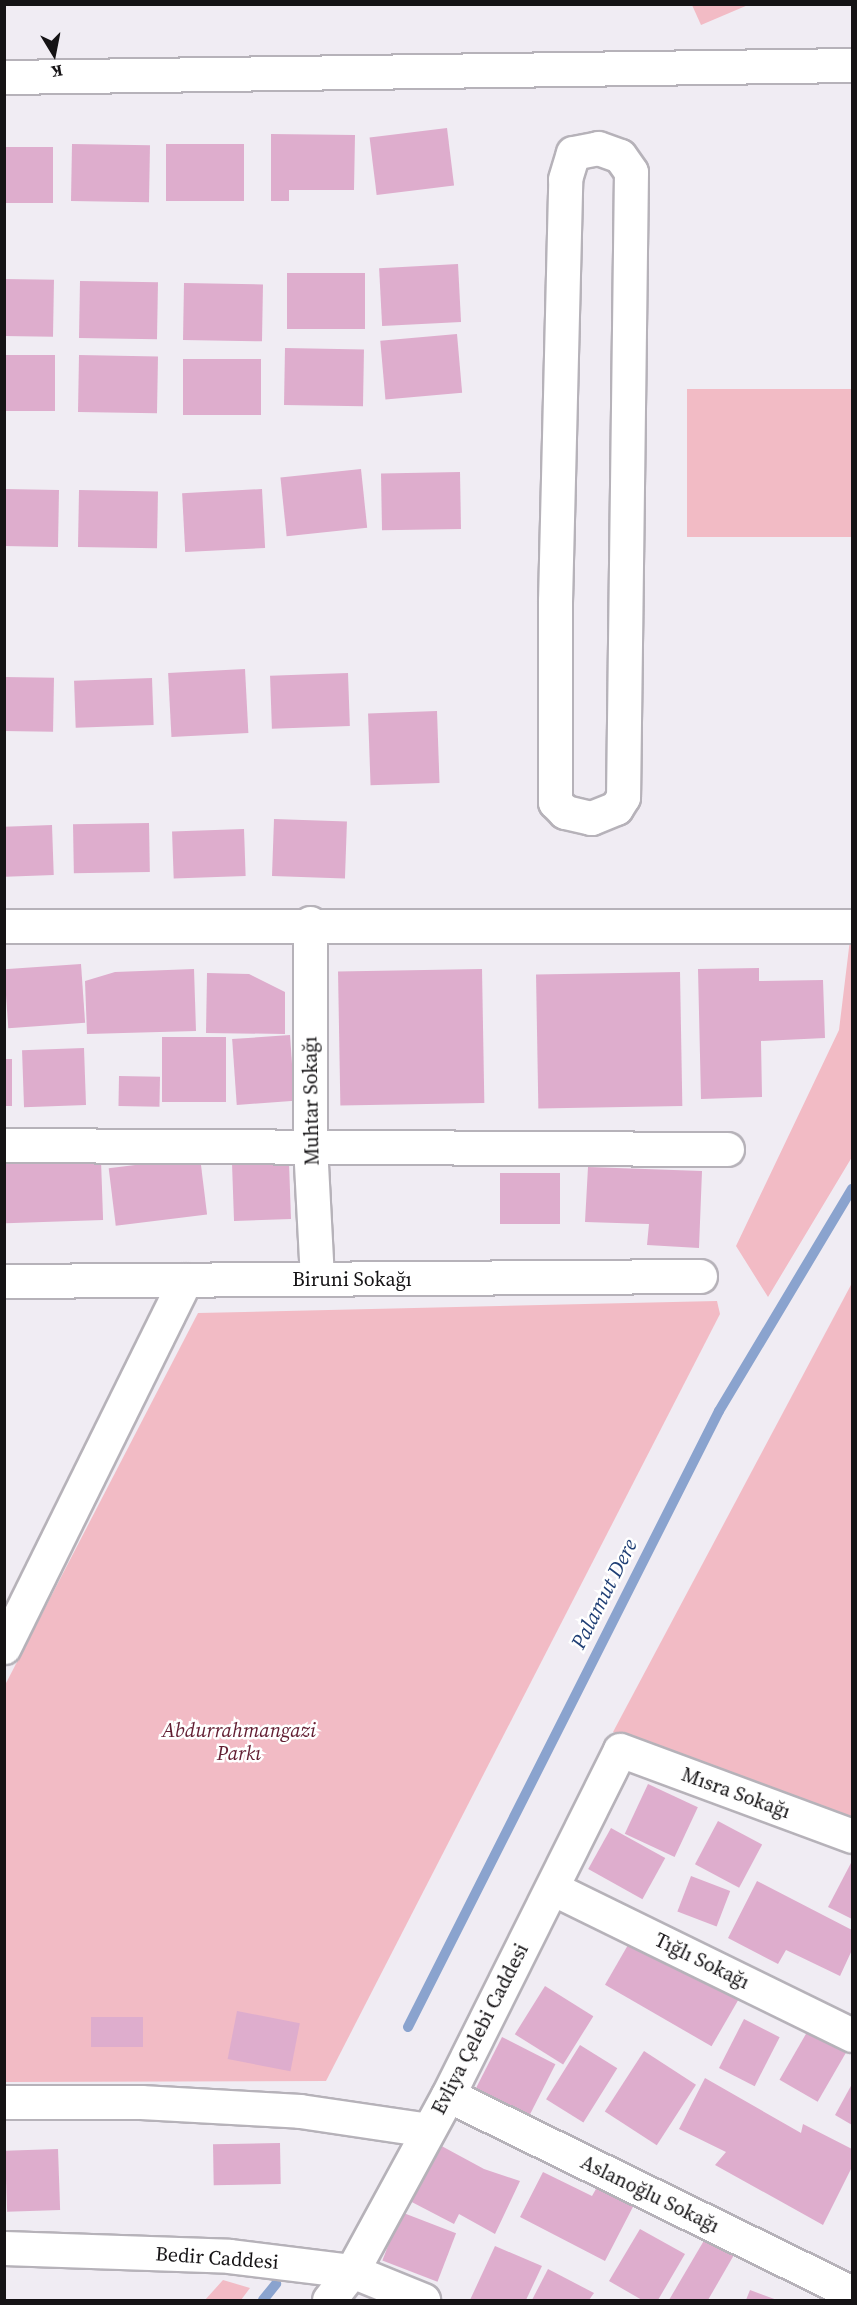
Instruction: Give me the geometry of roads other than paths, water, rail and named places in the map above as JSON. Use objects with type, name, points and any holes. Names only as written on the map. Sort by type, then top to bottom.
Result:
[{"type":"street","points":[[4,77],[852,65]]},
{"type":"street","points":[[585,149],[611,151],[632,172],[623,797],[616,808],[591,818],[565,812],[555,802],[565,179],[573,153],[585,149]]},
{"type":"street","points":[[4,926],[310,922],[852,926]]},
{"type":"street","name":"Muhtar Sokağı","points":[[310,922],[310,1145],[317,1279]]},
{"type":"street","points":[[4,1145],[727,1149]]},
{"type":"street","name":"Biruni Sokağı","points":[[4,1281],[700,1276]]},
{"type":"street","points":[[4,1647],[185,1280]]},
{"type":"street","name":"Mısra Sokağı","points":[[620,1750],[852,1836]]},
{"type":"street","name":"Evliya Çelebi Caddesi","points":[[329,2301],[352,2271],[448,2095],[620,1750]]},
{"type":"street","name":"Tığlı Sokağı","points":[[552,1888],[852,2035]]},
{"type":"street","name":"Aslanoğlu Sokağı","points":[[448,2095],[852,2294]]},
{"type":"street","points":[[4,2102],[141,2102],[289,2111],[428,2130]]},
{"type":"street","name":"Bedir Caddesi","points":[[4,2248],[229,2256],[352,2271],[423,2301]]},
{"type":"waterway","name":"Palamut Dere","points":[[408,2027],[719,1411],[852,1189]]},
{"type":"waterway","name":"Palamut Dere","points":[[263,2300],[276,2284]]},
{"type":"park label","name":"Abdurrahmangazi Parkı","points":[[239,1742]]}]
